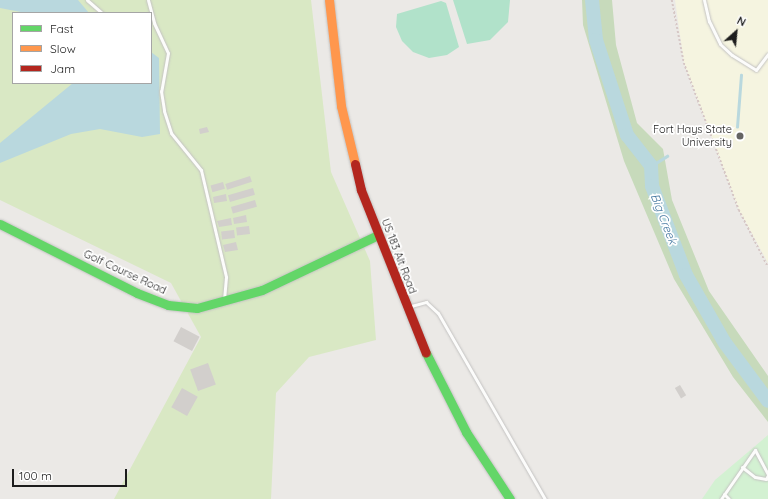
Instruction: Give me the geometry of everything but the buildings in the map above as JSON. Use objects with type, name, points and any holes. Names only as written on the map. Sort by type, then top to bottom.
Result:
[{"type":"main road","name":"US 183 Alt Road","points":[[329,0],[340,106],[361,190],[406,308],[452,407],[510,499]]},
{"type":"main road","name":"Golf Course Road","points":[[0,224],[168,305],[197,308],[262,290],[378,235]]},
{"type":"lane","points":[[87,0],[101,12]]},
{"type":"lane","points":[[148,0],[151,12]]},
{"type":"lane","points":[[704,0],[708,21],[720,44],[732,55],[756,70],[768,54]]},
{"type":"lane","points":[[152,15],[168,53],[161,91],[164,111],[171,133],[201,170],[226,277],[224,301]]},
{"type":"lane","points":[[406,308],[424,302],[434,307],[544,499]]},
{"type":"lane","points":[[720,499],[742,467],[755,450],[768,474],[766,479],[755,477],[742,467]]},
{"type":"lane","points":[[724,494],[729,499]]},
{"type":"path","points":[[672,0],[684,63],[731,191],[768,267]]},
{"type":"shaded area","name":"Fort Hays State University","points":[[675,0],[768,0],[768,263],[739,210],[684,63]]},
{"type":"green space","points":[[0,0],[311,0],[331,172],[370,261],[376,340],[309,357],[276,393],[271,499],[114,499],[201,337],[171,283],[0,200]]},
{"type":"green space","points":[[453,0],[510,0],[508,22],[490,40],[467,44]]},
{"type":"green space","points":[[582,0],[612,0],[616,45],[637,123],[663,149],[672,200],[709,291],[768,376],[768,422],[733,377],[674,279],[624,161],[583,25]]},
{"type":"green space","points":[[441,1],[446,3],[459,47],[447,55],[429,58],[413,52],[402,41],[396,27],[397,14]]},
{"type":"green space","points":[[768,435],[768,499],[702,499],[715,480]]},
{"type":"water","points":[[0,0],[78,0],[88,12],[21,12],[0,8]]},
{"type":"water","points":[[152,53],[159,58],[160,134],[142,137],[100,129],[71,134],[0,163],[0,143],[72,84],[152,84]]},
{"type":"waterway","name":"Big Creek","points":[[592,0],[596,40],[627,135],[651,166],[652,186],[686,275],[725,343],[768,401]]},
{"type":"waterway","points":[[737,127],[741,75]]},
{"type":"waterway","points":[[651,166],[667,156]]},
{"type":"traffic: fast","points":[[0,224],[137,293],[168,305],[197,308],[262,290],[378,235]]},
{"type":"traffic: fast","points":[[426,353],[466,432],[510,499]]},
{"type":"traffic: slow","points":[[329,0],[341,106],[355,164]]},
{"type":"traffic: jam","points":[[355,164],[361,190],[426,353]]},
{"type":"place","name":"Fort Hays State University","points":[[740,136]]}]
